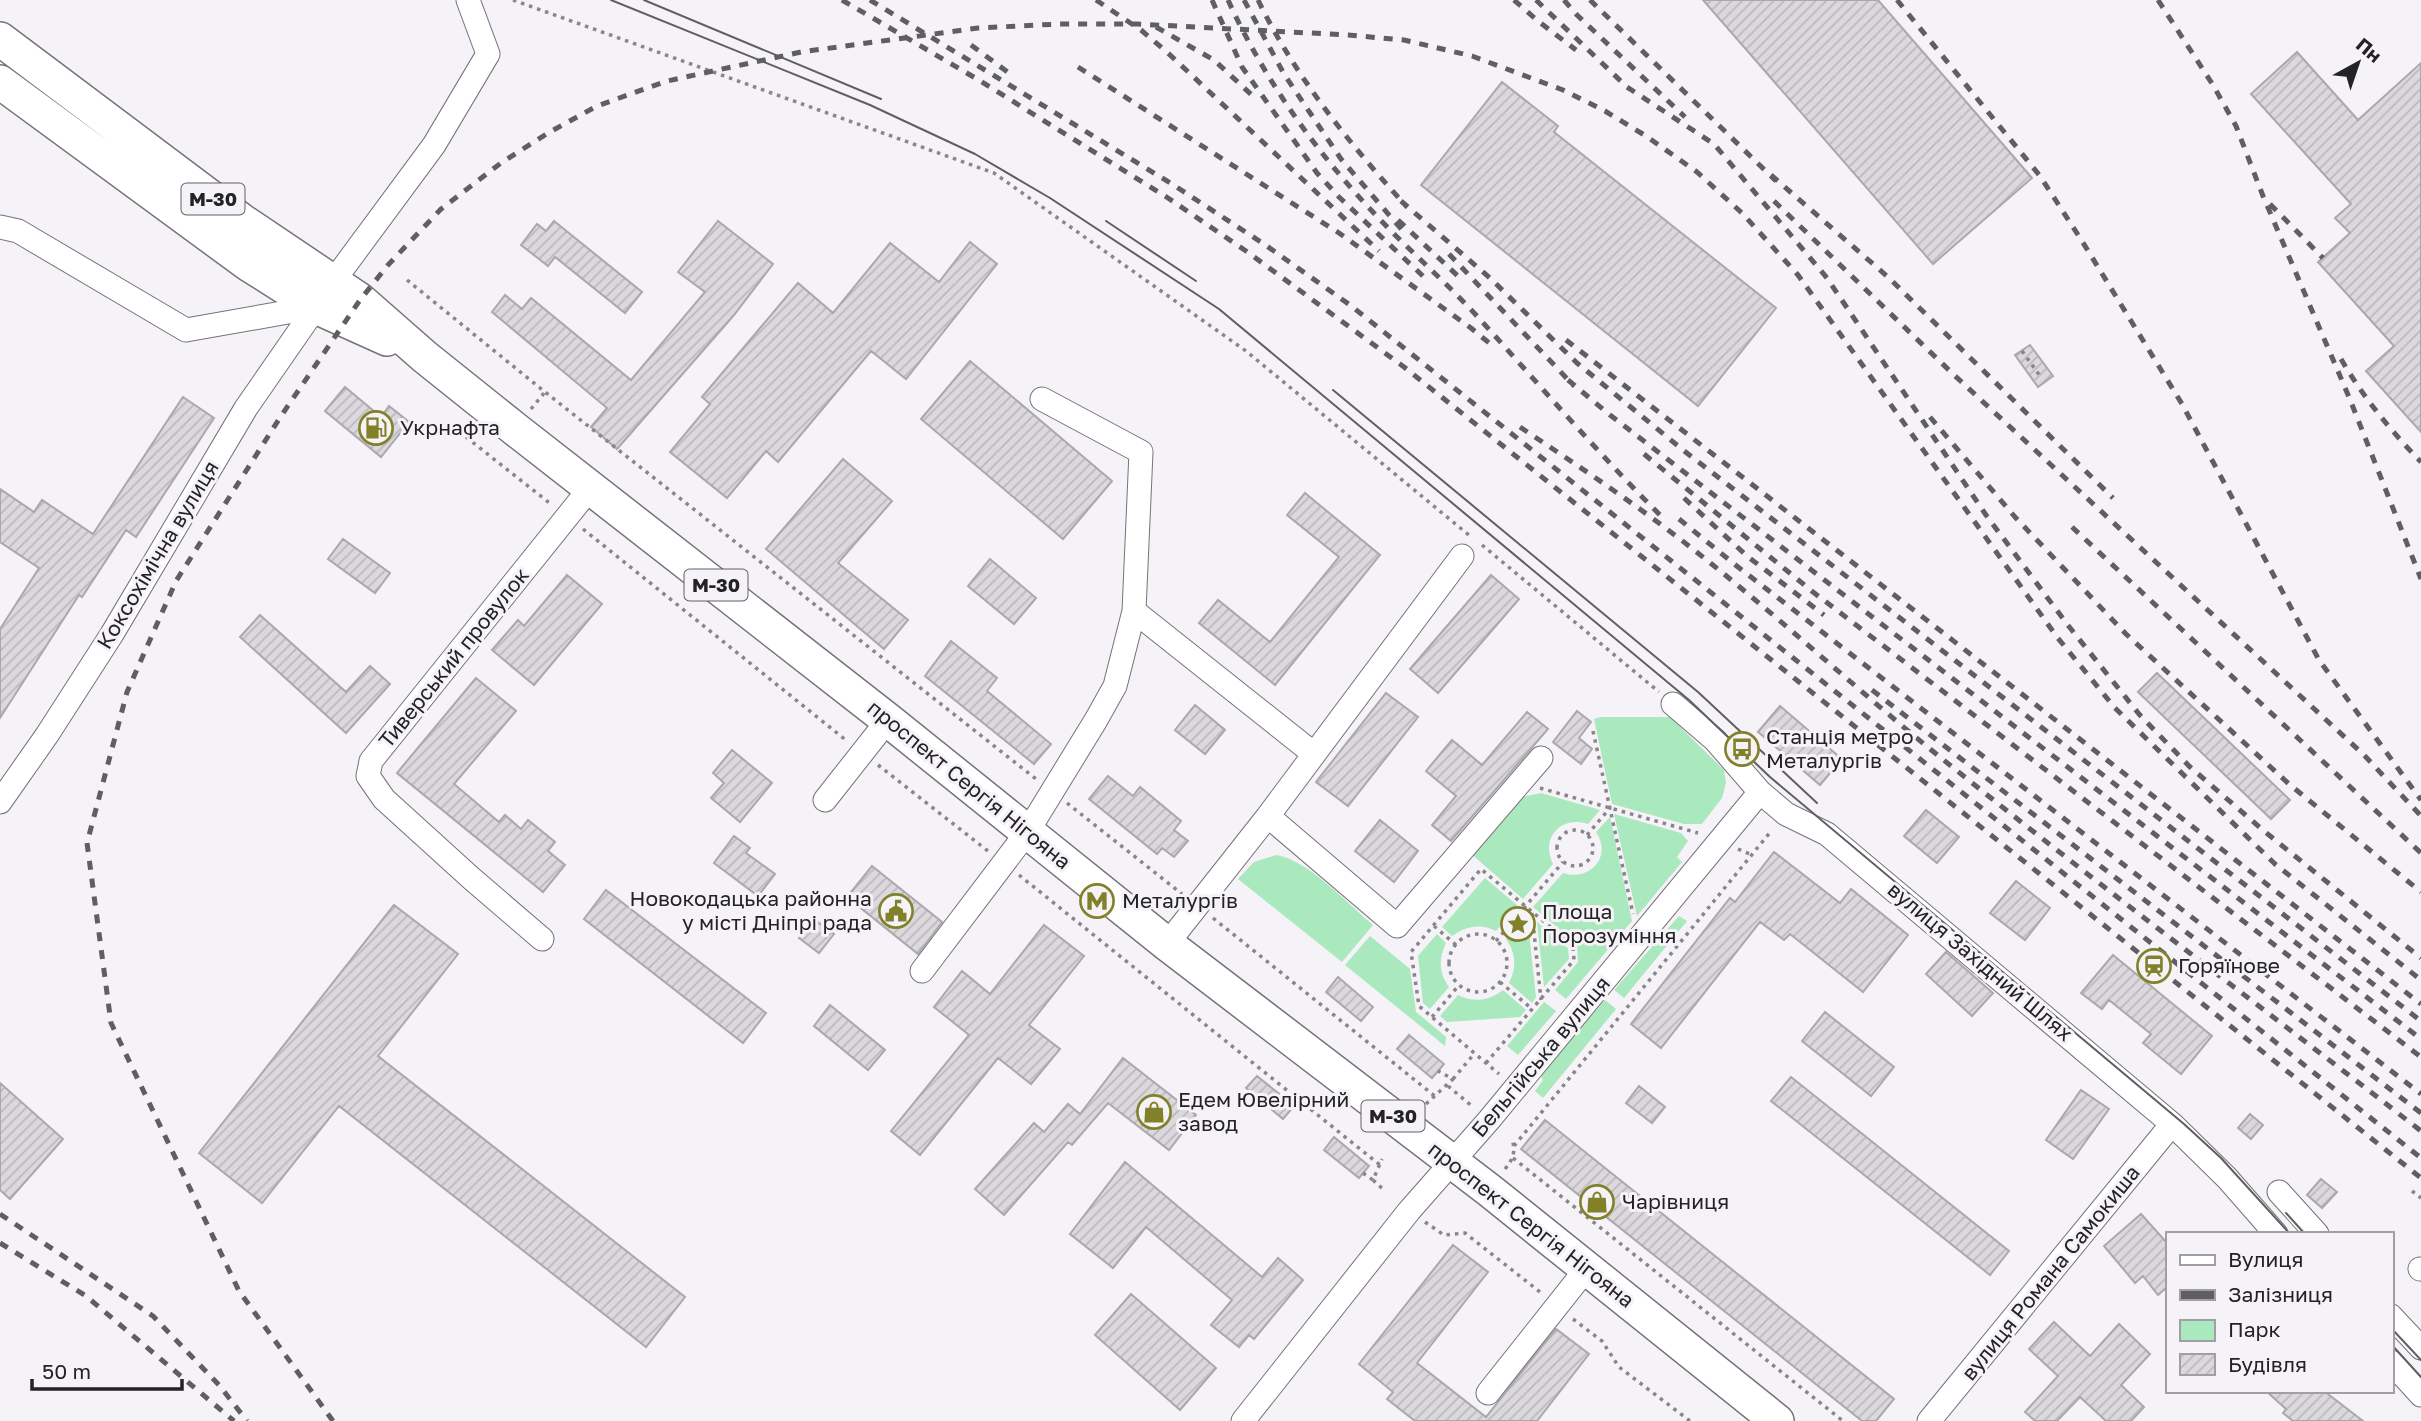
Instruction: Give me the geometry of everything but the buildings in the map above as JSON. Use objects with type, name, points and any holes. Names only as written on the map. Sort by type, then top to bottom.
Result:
[{"type":"highway","name":"проспект Сергія Нігояна","points":[[0,39],[241,220],[324,295]]},
{"type":"highway","name":"проспект Сергія Нігояна","points":[[0,82],[248,264],[324,295],[425,357],[888,720],[1167,944],[1587,1268],[1777,1421]]},
{"type":"street","name":"Коксохімічна вулиця","points":[[0,802],[47,735],[104,645],[246,408],[324,295],[434,145],[488,54],[468,0]]},
{"type":"street","points":[[0,227],[18,231],[186,330],[324,295]]},
{"type":"street","points":[[922,971],[1028,831],[1115,686],[1134,611],[1142,452],[1042,399]]},
{"type":"street","name":"Тиверський провулок","points":[[542,939],[384,799],[368,776],[371,761],[591,487]]},
{"type":"street","points":[[1167,944],[1268,816],[1471,546]]},
{"type":"street","points":[[1134,611],[1314,754]]},
{"type":"street","name":"вулиця Західний Шлях","points":[[1673,704],[1715,740],[1760,792],[1786,814],[1827,834],[2172,1124],[2227,1178],[2274,1232]]},
{"type":"street","points":[[825,800],[888,720]]},
{"type":"street","points":[[1268,816],[1397,926],[1541,758]]},
{"type":"street","name":"Бельгійська вулиця","points":[[1243,1421],[1409,1211],[1639,941],[1760,792]]},
{"type":"street","name":"вулиця Романа Самокиша","points":[[1929,1421],[2172,1124]]},
{"type":"street","points":[[2279,1192],[2315,1232]]},
{"type":"street","points":[[1488,1393],[1587,1268]]},
{"type":"street","points":[[2393,1318],[2421,1348]]},
{"type":"street","points":[[2393,1364],[2421,1395]]},
{"type":"path","points":[[513,0],[994,173],[1247,351],[1471,546],[1673,704]]},
{"type":"path","points":[[407,280],[1436,1097]]},
{"type":"path","points":[[2022,351],[2040,376]]},
{"type":"path","points":[[466,437],[1380,1165]]},
{"type":"path","points":[[1593,731],[1639,941]]},
{"type":"path","points":[[1520,782],[1697,833],[1752,855]]},
{"type":"path","points":[[1587,835],[1610,808]]},
{"type":"path","points":[[1514,1146],[1786,814]]},
{"type":"path","points":[[1576,830],[1587,835],[1592,844],[1589,860],[1574,866],[1563,862],[1558,851],[1560,839],[1564,834],[1576,830]]},
{"type":"path","points":[[1496,940],[1563,862]]},
{"type":"path","points":[[1486,1063],[1574,960],[1573,946],[1481,869],[1411,952],[1419,1006],[1515,1088]]},
{"type":"path","points":[[1532,911],[1541,1000]]},
{"type":"path","points":[[1434,926],[1456,945]]},
{"type":"path","points":[[1474,934],[1483,934],[1496,940],[1505,951],[1507,961],[1506,971],[1500,982],[1487,991],[1477,992],[1459,985],[1449,968],[1449,959],[1456,945],[1465,937],[1474,934]]},
{"type":"path","points":[[1500,982],[1532,1009]]},
{"type":"path","points":[[1432,1017],[1459,985]]},
{"type":"path","points":[[1426,1104],[1448,1086],[1474,1053]]},
{"type":"path","points":[[1438,1071],[1453,1079]]},
{"type":"path","points":[[1448,1086],[1477,1110]]},
{"type":"path","points":[[1505,1169],[1513,1158],[1514,1146],[1511,1139]]},
{"type":"path","points":[[1513,1158],[1843,1421]]},
{"type":"path","points":[[1373,1180],[1382,1159]]},
{"type":"path","points":[[1363,1173],[1385,1191]]},
{"type":"path","points":[[2412,1191],[2421,1198]]},
{"type":"path","points":[[1422,1220],[1426,1214]]},
{"type":"green space","points":[[1670,717],[1724,770],[1726,783],[1722,798],[1702,824],[1684,824],[1612,804],[1594,719]]},
{"type":"green space","points":[[1541,793],[1600,810],[1588,824],[1569,823],[1556,831],[1549,846],[1553,864],[1523,899],[1469,852],[1516,798]]},
{"type":"green space","points":[[1614,814],[1681,833],[1688,841],[1677,857],[1682,862],[1637,916]]},
{"type":"green space","points":[[1610,817],[1632,921],[1566,999],[1555,990],[1578,962],[1577,944],[1533,907],[1563,873],[1582,874],[1596,865],[1602,850],[1596,832]]},
{"type":"green space","points":[[1276,855],[1288,858],[1314,873],[1373,925],[1342,962],[1238,879],[1254,862]]},
{"type":"green space","points":[[1485,878],[1517,905],[1496,931],[1473,927],[1452,936],[1442,927]]},
{"type":"green space","points":[[1527,914],[1536,997],[1532,1003],[1509,983],[1514,960],[1506,939]]},
{"type":"green space","points":[[1679,916],[1687,921],[1624,998],[1614,990]]},
{"type":"green space","points":[[1537,922],[1568,948],[1569,959],[1544,987]]},
{"type":"green space","points":[[1437,934],[1446,943],[1441,965],[1449,987],[1430,1009],[1423,1003],[1418,956]]},
{"type":"green space","points":[[1370,936],[1410,969],[1416,1012],[1446,1037],[1445,1046],[1345,965]]},
{"type":"green space","points":[[1503,990],[1526,1010],[1520,1017],[1447,1022],[1440,1016],[1458,995],[1481,1000]]},
{"type":"green space","points":[[1605,1000],[1616,1009],[1543,1098],[1535,1091],[1543,1080],[1540,1074]]},
{"type":"green space","points":[[1544,1002],[1556,1011],[1518,1055],[1507,1046]]},
{"type":"tram line","points":[[611,0],[870,105],[975,154],[1050,198],[1219,309],[1689,700],[1770,777],[2184,1124],[2221,1158],[2288,1232]]},
{"type":"tram line","points":[[644,0],[881,99]]},
{"type":"tram line","points":[[1106,221],[1196,281]]},
{"type":"tram line","points":[[1333,390],[1698,692],[1817,803]]},
{"type":"tram line","points":[[2286,1213],[2303,1232]]},
{"type":"tram line","points":[[2393,1330],[2421,1360]]},
{"type":"tram line","points":[[2393,1346],[2421,1377]]},
{"type":"railway","points":[[842,0],[977,79],[1168,198],[1246,251],[1404,367],[2421,1178]]},
{"type":"railway","points":[[870,0],[1172,184],[1264,244],[1350,305],[2421,1158]]},
{"type":"railway","points":[[1096,0],[1141,30],[1168,53],[1379,251]]},
{"type":"railway","points":[[1212,0],[1242,67],[1317,173],[1425,278]]},
{"type":"railway","points":[[1228,0],[1273,84],[1329,162],[1384,224],[1476,315],[1660,515]]},
{"type":"railway","points":[[1244,0],[1284,74],[1341,159],[1402,230]]},
{"type":"railway","points":[[1258,0],[1289,56],[1325,109],[1407,207]]},
{"type":"railway","points":[[1514,0],[1576,50]]},
{"type":"railway","points":[[1536,0],[1627,87],[1714,144],[1827,278],[1986,515],[2067,624],[2139,714],[2189,766],[2264,831],[2421,958]]},
{"type":"railway","points":[[1564,0],[1685,117]]},
{"type":"railway","points":[[1590,0],[1776,181]]},
{"type":"railway","points":[[1897,0],[2040,176],[2182,404],[2319,660],[2421,800]]},
{"type":"railway","points":[[2158,0],[2236,126],[2349,397],[2421,579]]},
{"type":"railway","points":[[333,1421],[239,1291],[111,1023],[87,843],[127,692],[176,581],[281,416],[360,300],[388,265],[441,209],[501,163],[597,106],[667,81],[801,52],[978,28],[1060,24],[1137,24],[1348,35],[1404,40],[1472,56],[1563,90],[1605,111],[1697,172],[1742,213],[1798,275],[2057,637],[2115,708],[2275,864],[2421,980]]},
{"type":"railway","points":[[1156,27],[1214,60],[1255,98]]},
{"type":"railway","points":[[971,45],[1013,76]]},
{"type":"railway","points":[[1078,67],[1339,233],[1494,347]]},
{"type":"railway","points":[[1771,175],[1888,277],[2113,498]]},
{"type":"railway","points":[[1401,201],[1490,278],[1577,363],[1683,450],[2421,1021]]},
{"type":"railway","points":[[1774,201],[1953,374],[2364,755],[2421,816]]},
{"type":"railway","points":[[2270,204],[2323,258]]},
{"type":"railway","points":[[1398,220],[1459,277]]},
{"type":"railway","points":[[1449,254],[1574,386]]},
{"type":"railway","points":[[1566,340],[2421,1004]]},
{"type":"railway","points":[[2341,359],[2378,413],[2421,462]]},
{"type":"railway","points":[[1568,380],[2421,1039]]},
{"type":"railway","points":[[1930,417],[2015,517],[2126,634],[2289,784],[2421,892]]},
{"type":"railway","points":[[1520,427],[1621,495],[1680,539],[1995,801],[2421,1131]]},
{"type":"railway","points":[[1644,454],[1813,592],[2421,1057]]},
{"type":"railway","points":[[1684,498],[1747,556],[1824,615]]},
{"type":"railway","points":[[1679,519],[2421,1094]]},
{"type":"railway","points":[[2072,527],[2421,853]]},
{"type":"railway","points":[[1872,690],[2421,1113]]},
{"type":"railway","points":[[0,1214],[153,1316],[219,1385],[247,1421]]},
{"type":"railway","points":[[0,1243],[86,1296],[234,1421]]},
{"type":"place","name":"Укрнафта","points":[[376,428]]},
{"type":"place","name":"Станція метро Металургів","points":[[1742,749]]},
{"type":"place","name":"Металургів","points":[[1097,901]]},
{"type":"place","name":"Новокодацька районна у місті Дніпрі рада","points":[[896,911]]},
{"type":"place","name":"Площа Порозуміння","points":[[1518,924]]},
{"type":"place","name":"Горяїнове","points":[[2154,966]]},
{"type":"place","name":"Едем Ювелірний завод","points":[[1154,1112]]},
{"type":"place","name":"Чарівниця","points":[[1597,1202]]}]
